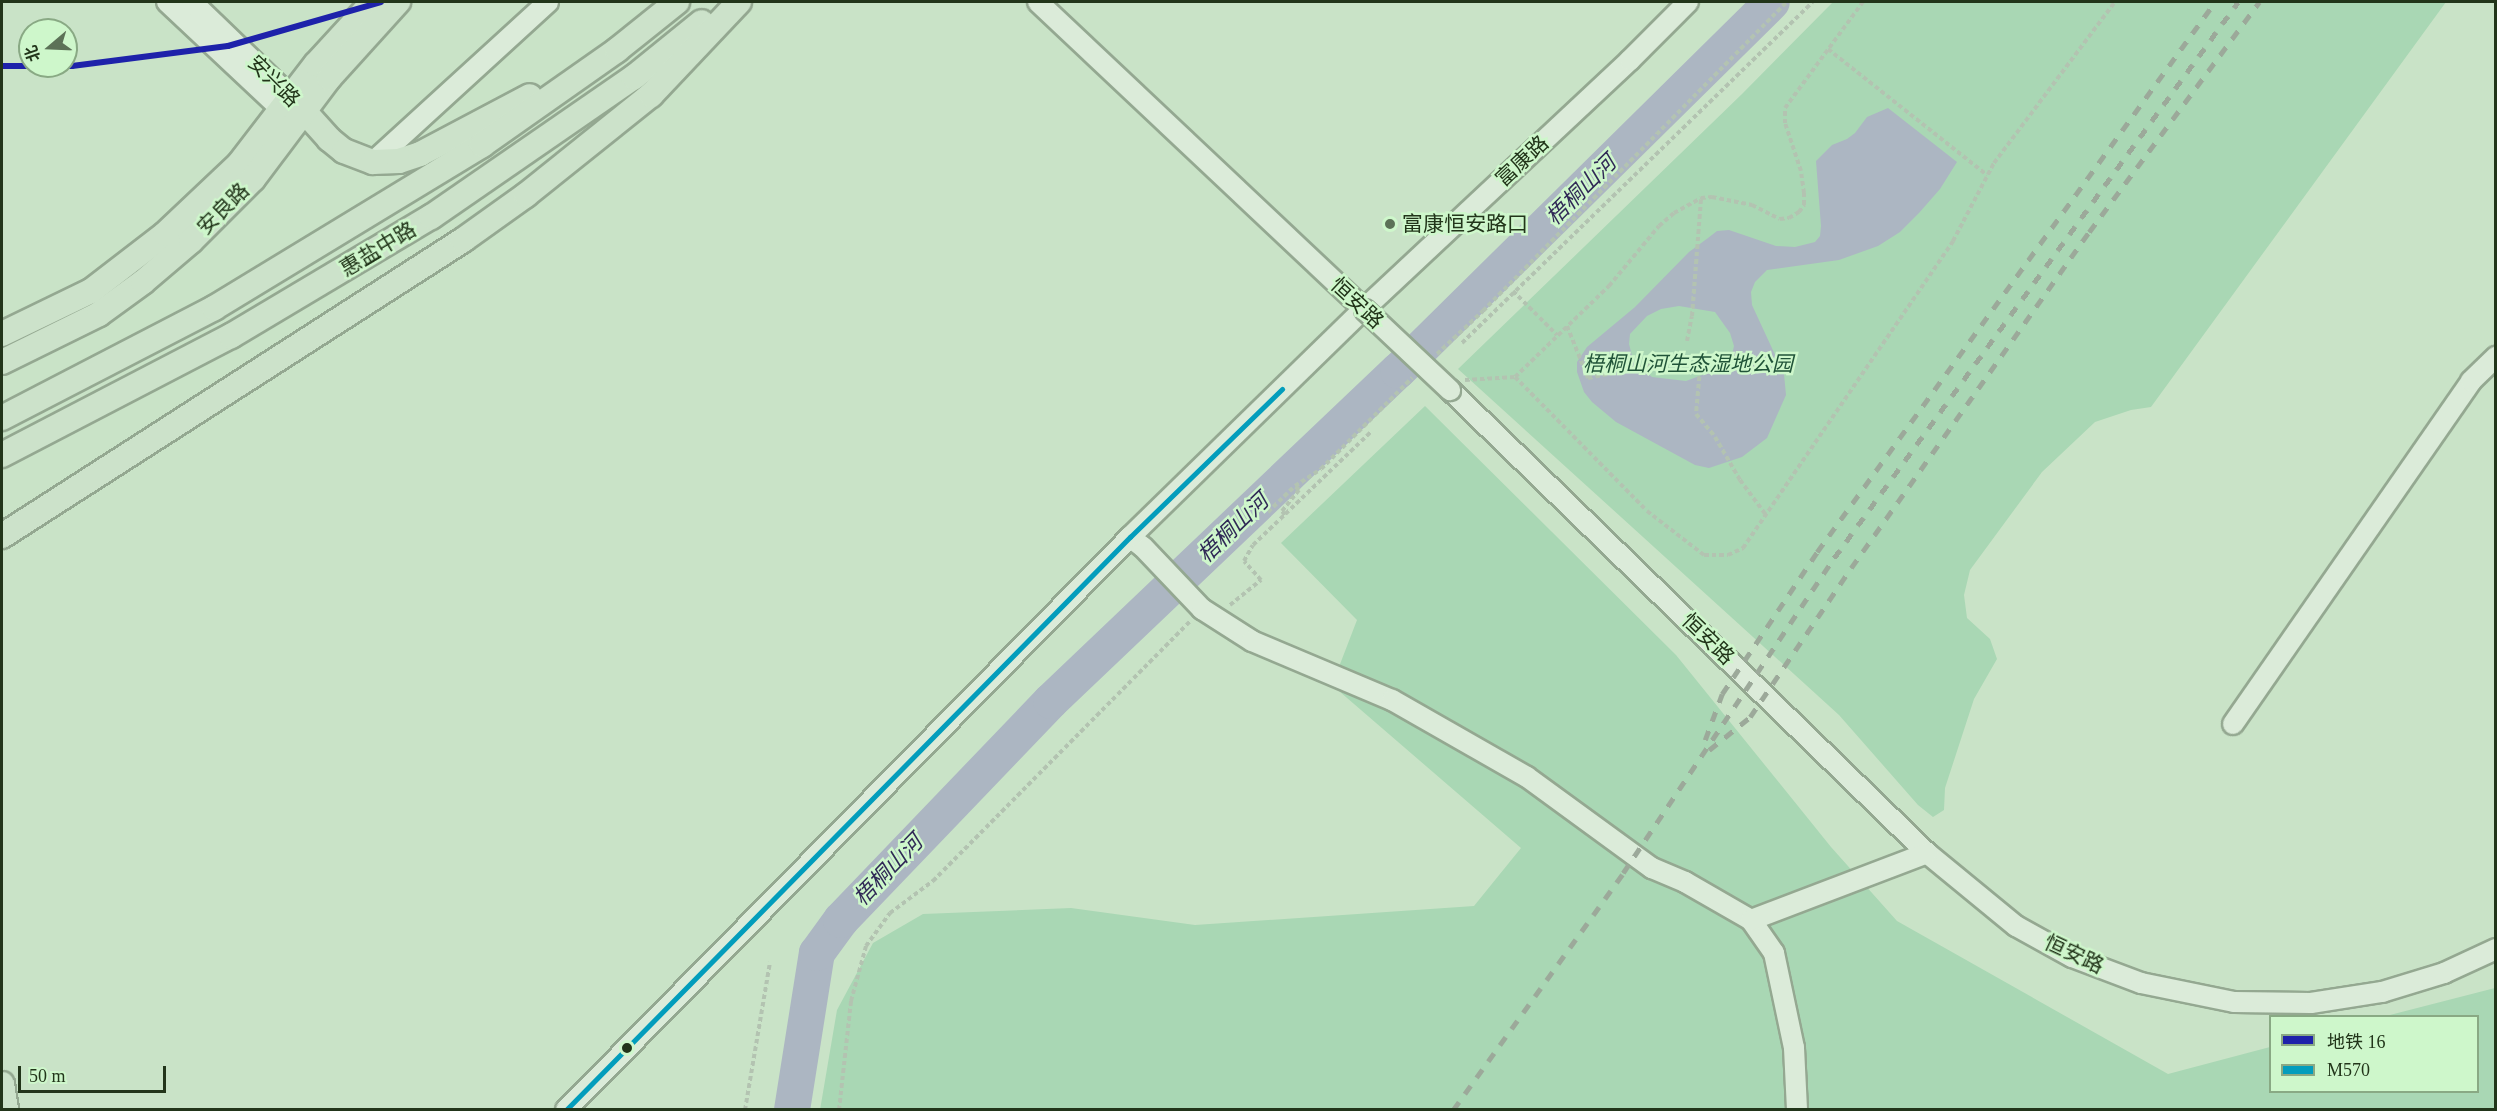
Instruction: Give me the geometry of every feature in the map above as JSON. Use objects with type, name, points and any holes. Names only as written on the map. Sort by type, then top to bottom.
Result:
[{"type":"main road","name":"安良路","points":[[2,362],[99,314],[143,282],[191,241],[253,179],[316,64],[373,2]]},
{"type":"main road","name":"安良路","points":[[2,334],[91,291],[165,234],[239,164],[292,105],[329,78],[398,2]]},
{"type":"main road","name":"惠盐中路","points":[[2,418],[214,308],[482,145],[617,50],[677,2]]},
{"type":"main road","name":"惠盐中路","points":[[2,455],[231,336],[431,217],[634,77],[728,2]]},
{"type":"main road","points":[[2,536],[424,265],[526,195],[651,94],[739,2]]},
{"type":"main road","points":[[292,105],[329,139],[351,154],[373,162],[399,161],[420,154],[617,50]]},
{"type":"main road","points":[[2,1084],[6,1110]]},
{"type":"street","name":"安兴路","points":[[167,2],[292,105]]},
{"type":"street","name":"安兴路","points":[[192,2],[292,105]]},
{"type":"street","points":[[373,162],[548,2]]},
{"type":"street","name":"恒安路","points":[[1038,2],[1450,390],[1927,853],[2016,926],[2072,957],[2141,983],[2234,1002],[2311,1003],[2382,992],[2444,973],[2496,949]]},
{"type":"street","name":"富康路","points":[[566,1110],[1137,542],[1365,310],[1630,60],[1688,2]]},
{"type":"street","points":[[2233,724],[2470,381],[2496,357]]},
{"type":"street","points":[[1137,542],[1197,605],[1252,640],[1402,706],[1527,777],[1652,868],[1685,882],[1751,920],[1774,953],[1794,1048],[1797,1110]]},
{"type":"street","points":[[1751,920],[1927,853]]},
{"type":"path","points":[[1432,358],[1483,311],[1787,2]]},
{"type":"path","points":[[1462,342],[1813,2]]},
{"type":"path","points":[[1450,390],[1461,380],[1515,377],[1609,286],[1659,226],[1674,213],[1701,198],[1730,199],[1752,205],[1780,219],[1799,212],[1804,205],[1804,193],[1801,171],[1785,123],[1785,108],[1863,2]]},
{"type":"path","points":[[1515,377],[1647,511],[1704,555],[1728,555],[1743,548],[1953,241],[1994,163],[2115,2]]},
{"type":"path","points":[[1828,49],[1987,175]]},
{"type":"path","points":[[1687,341],[1692,316],[1701,198]]},
{"type":"path","points":[[1513,291],[1557,335]]},
{"type":"path","points":[[1483,311],[1491,313]]},
{"type":"path","points":[[1566,326],[1588,378],[1653,365],[1673,355]]},
{"type":"path","points":[[1690,355],[1700,369],[1696,414],[1715,437],[1740,480],[1766,515]]},
{"type":"path","points":[[1268,512],[1295,486],[1321,469],[1415,374]]},
{"type":"path","points":[[1233,605],[1261,580],[1244,561],[1253,545],[1371,432]]},
{"type":"path","points":[[1285,515],[1282,511],[1299,490],[1295,486]]},
{"type":"path","points":[[839,1110],[852,1002],[866,946],[890,913],[933,880],[1197,605]]},
{"type":"path","points":[[745,1110],[770,962]]},
{"type":"green space","name":"梧桐山河生态湿地公园","points":[[1833,2],[2446,2],[2151,407],[2131,410],[2095,422],[2042,472],[1970,570],[1964,595],[1967,618],[1990,639],[1997,659],[1974,699],[1945,788],[1944,810],[1933,817],[1918,805],[1839,715],[1458,369],[1742,94]]},
{"type":"green space","points":[[1425,406],[1676,655],[1831,847],[1897,921],[2168,1074],[2269,1047],[2269,1093],[2479,1093],[2479,1015],[2390,1015],[2495,988],[2495,1109],[820,1110],[837,1010],[873,943],[923,914],[1071,908],[1195,925],[1474,906],[1521,848],[1332,685],[1357,620],[1281,543]]},
{"type":"shaded area","points":[[1888,108],[1957,162],[1940,189],[1919,213],[1900,232],[1878,246],[1839,260],[1767,270],[1755,282],[1751,292],[1752,305],[1784,374],[1786,395],[1767,438],[1742,457],[1709,468],[1695,465],[1616,422],[1592,402],[1584,392],[1577,372],[1577,362],[1587,347],[1635,307],[1689,252],[1717,231],[1729,230],[1776,246],[1795,247],[1815,242],[1820,236],[1821,226],[1816,161],[1832,145],[1855,133],[1867,117]],"holes":[[[1679,306],[1715,312],[1730,333],[1734,346],[1731,359],[1721,368],[1686,381],[1652,377],[1634,363],[1629,344],[1630,334],[1647,316],[1661,309]]]},
{"type":"waterway","name":"梧桐山河","points":[[792,1110],[817,953],[841,920],[1051,701],[1398,371],[1772,2]]},
{"type":"railway","points":[[1705,740],[1722,694],[1817,552],[2215,2]]},
{"type":"railway","points":[[1453,1110],[1623,873],[1834,558],[2238,2]]},
{"type":"railway","points":[[1709,750],[1750,717],[1851,568],[2089,232],[2259,2]]},
{"type":"metro line","name":"16","points":[[2,66],[72,66],[228,46],[381,2]]},
{"type":"transit line","name":"M570","points":[[566,1110],[1130,537],[1282,389]]},
{"type":"place","name":"富康恒安路口","points":[[1390,224]]}]
